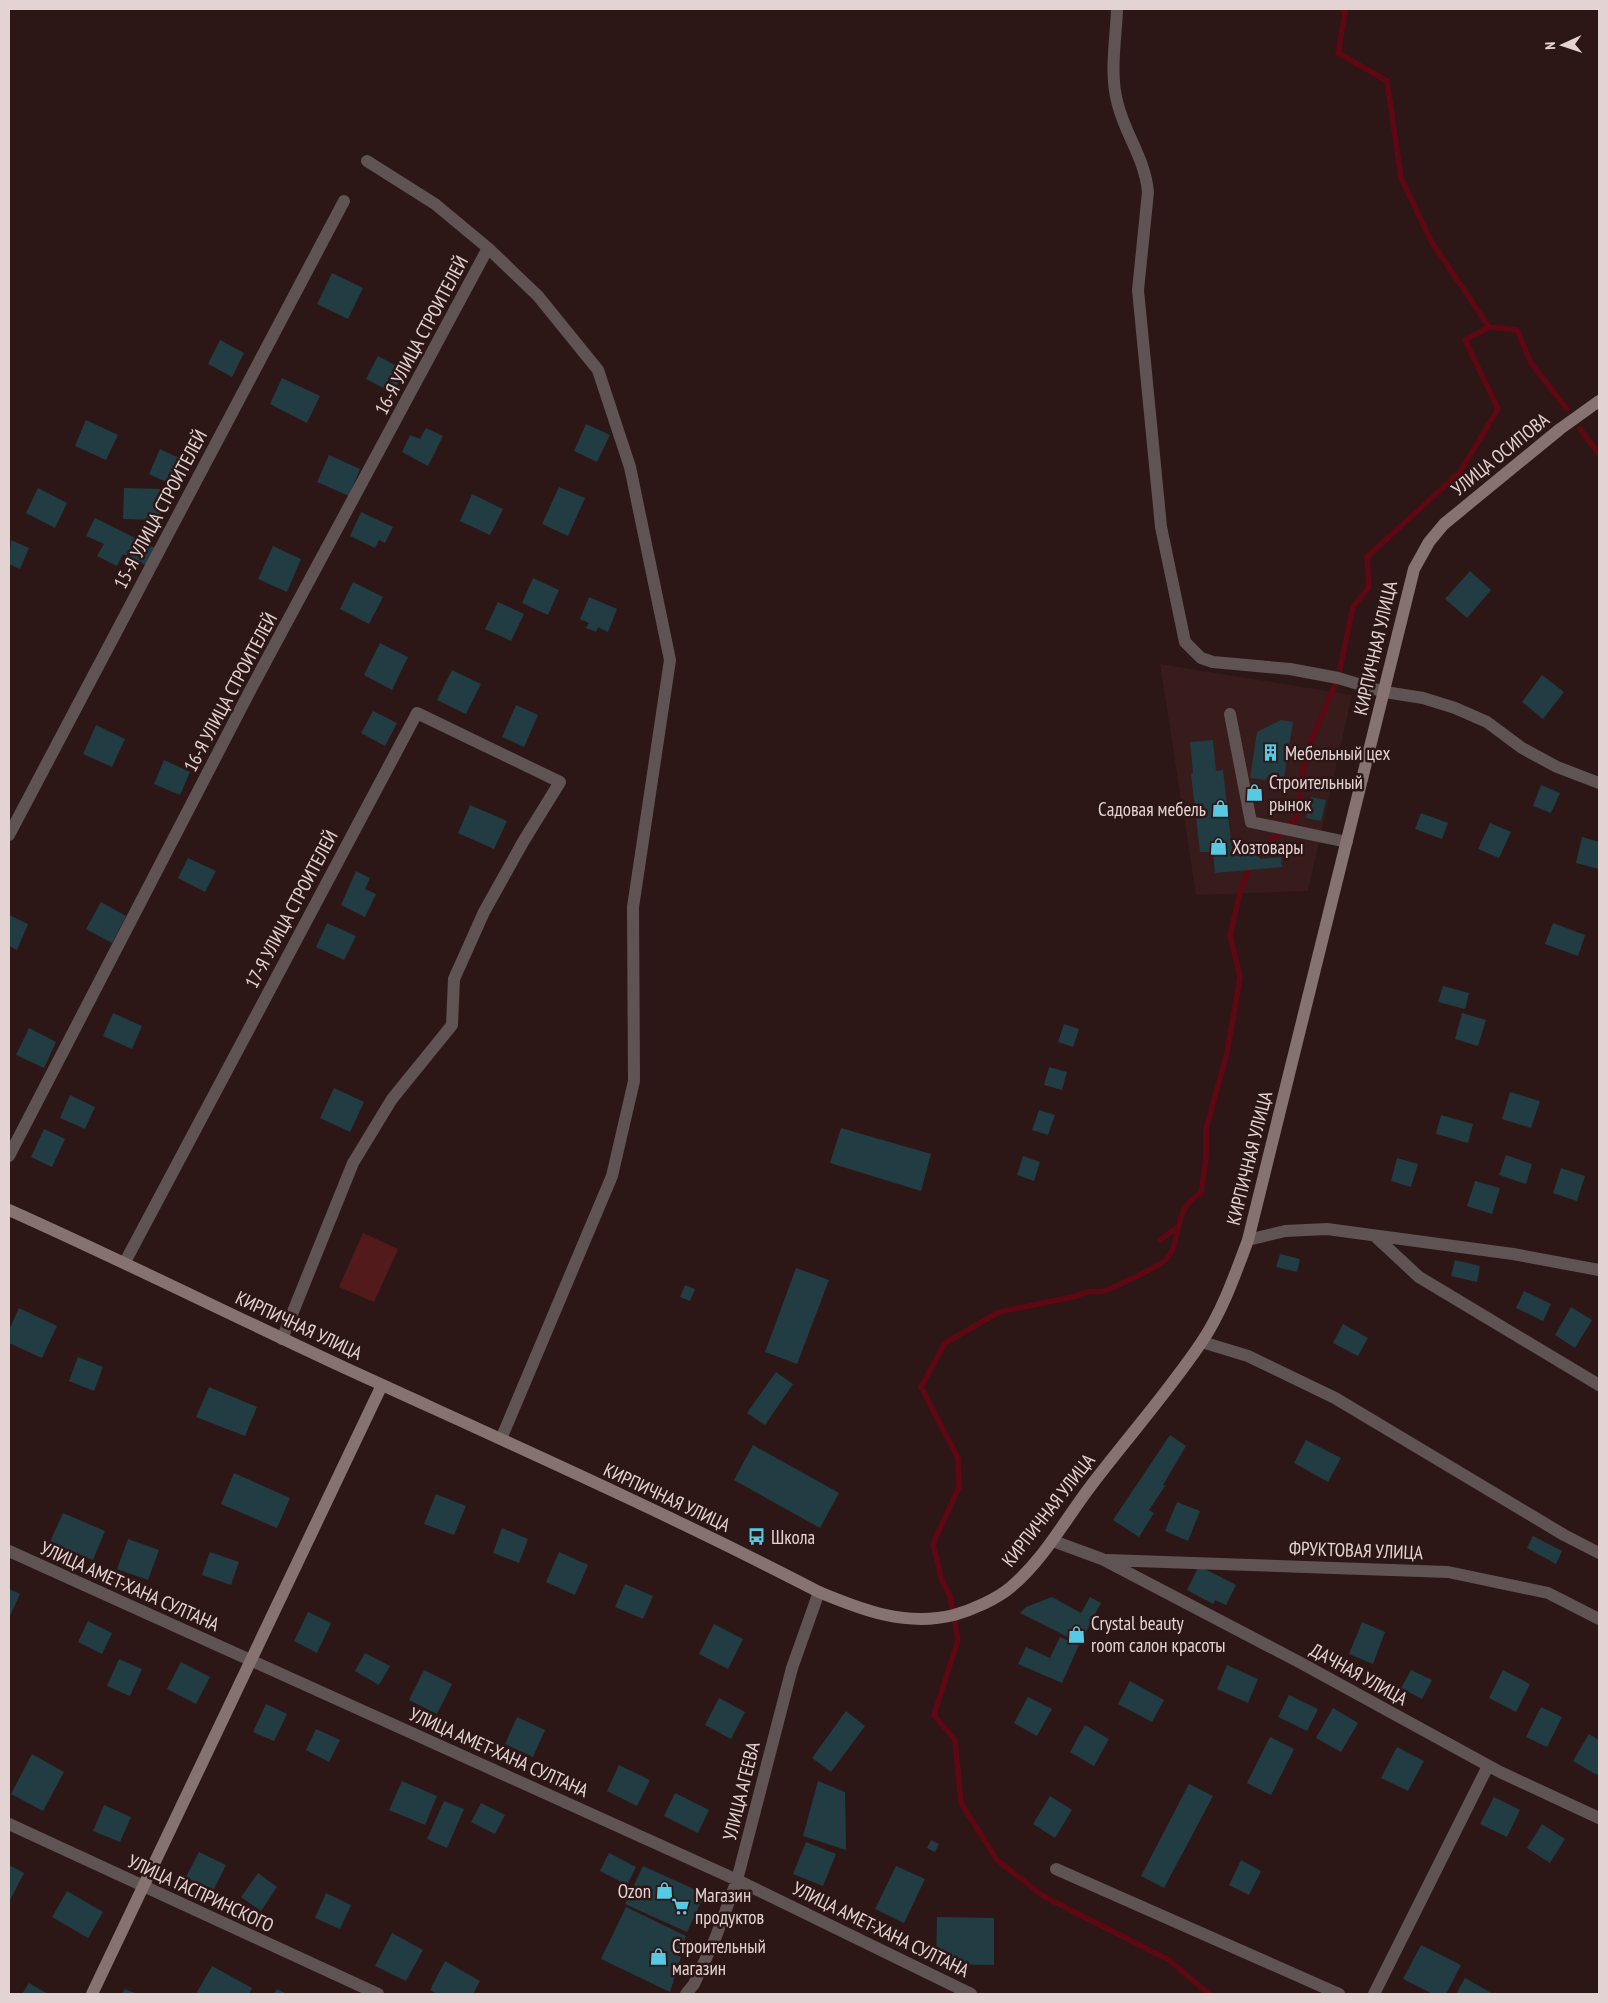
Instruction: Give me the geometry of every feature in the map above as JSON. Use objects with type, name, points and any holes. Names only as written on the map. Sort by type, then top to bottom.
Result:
[{"type":"main road","name":"УЛИЦА ОСИПОВА","points":[[1429,542],[1462,509],[1560,428],[1599,401]]},
{"type":"main road","name":"КИРПИЧНАЯ УЛИЦА","points":[[9,1210],[125,1262],[282,1339],[501,1439],[819,1592],[866,1611],[902,1618],[921,1619],[955,1614],[1010,1588],[1032,1566],[1053,1541],[1092,1485],[1202,1342],[1230,1289],[1248,1240],[1385,692],[1408,587],[1414,568],[1429,542]]},
{"type":"main road","points":[[92,1994],[382,1385]]},
{"type":"street","points":[[1117,9],[1114,56],[1116,98],[1146,176],[1148,192],[1138,290],[1161,527],[1185,642],[1201,658],[1214,662],[1290,669],[1338,678],[1385,692],[1423,698],[1455,708],[1486,722],[1522,748],[1557,768],[1599,783]]},
{"type":"street","points":[[368,161],[435,204],[488,248],[538,296],[598,370],[630,467],[670,660],[633,907],[634,1081],[612,1176],[501,1439]]},
{"type":"street","name":"15-Я УЛИЦА СТРОИТЕЛЕЙ","points":[[9,835],[344,201]]},
{"type":"street","name":"16-Я УЛИЦА СТРОИТЕЛЕЙ","points":[[9,1156],[252,687],[488,248]]},
{"type":"street","name":"17-Я УЛИЦА СТРОИТЕЛЕЙ","points":[[125,1262],[418,714],[560,782],[523,842],[484,912],[454,979],[452,1025],[392,1099],[353,1163],[282,1339]]},
{"type":"street","points":[[1230,714],[1251,822],[1347,842]]},
{"type":"street","points":[[1248,1240],[1285,1231],[1327,1230],[1363,1234],[1377,1238],[1513,1254],[1599,1270]]},
{"type":"street","points":[[1377,1238],[1419,1277],[1599,1385]]},
{"type":"street","points":[[1202,1342],[1248,1356],[1335,1398],[1564,1535],[1599,1553]]},
{"type":"street","points":[[1053,1541],[1102,1559]]},
{"type":"street","name":"УЛИЦА АМЕТ-ХАНА СУЛТАНА","points":[[9,1551],[737,1880],[971,1994]]},
{"type":"street","name":"ФРУКТОВАЯ УЛИЦА","points":[[1102,1559],[1448,1572],[1548,1593],[1599,1619]]},
{"type":"street","name":"ДАЧНАЯ УЛИЦА","points":[[1102,1559],[1299,1662],[1488,1766],[1599,1818]]},
{"type":"street","name":"УЛИЦА АГЕЕВА","points":[[686,1994],[694,1984],[716,1939],[737,1880],[792,1668],[819,1592]]},
{"type":"street","points":[[1374,1994],[1488,1766]]},
{"type":"street","name":"УЛИЦА ГАСПРИНСКОГО","points":[[9,1824],[144,1888],[378,1994]]},
{"type":"street","points":[[1056,1869],[1339,1994]]},
{"type":"shaded area","name":"Строительный рынок","points":[[1160,664],[1352,695],[1308,891],[1196,895]]},
{"type":"shaded area","points":[[363,1233],[398,1249],[374,1302],[339,1287]]},
{"type":"building","points":[[332,273],[363,288],[348,319],[317,304]]},
{"type":"building","points":[[220,340],[244,353],[232,377],[208,364]]},
{"type":"building","points":[[378,356],[404,370],[393,393],[366,379]]},
{"type":"building","points":[[282,378],[320,396],[307,423],[270,404]]},
{"type":"building","points":[[86,420],[118,435],[106,460],[75,446]]},
{"type":"building","points":[[586,424],[610,435],[597,462],[574,451]]},
{"type":"building","points":[[426,428],[443,436],[428,466],[402,452],[410,435],[420,439]]},
{"type":"building","points":[[160,449],[189,463],[177,487],[149,474]]},
{"type":"building","points":[[329,455],[360,469],[349,496],[317,482]]},
{"type":"building","points":[[559,487],[585,498],[568,536],[542,524]]},
{"type":"building","points":[[38,488],[67,503],[55,528],[26,513]]},
{"type":"building","points":[[124,488],[161,489],[160,520],[123,519]]},
{"type":"building","points":[[472,494],[503,509],[490,535],[460,521]]},
{"type":"building","points":[[361,512],[393,527],[385,543],[379,540],[375,548],[350,536]]},
{"type":"building","points":[[95,518],[155,548],[147,566],[123,554],[117,566],[97,556],[104,544],[86,536]]},
{"type":"building","points":[[11,540],[29,548],[20,569],[9,564]]},
{"type":"building","points":[[273,546],[301,559],[287,592],[258,579]]},
{"type":"building","points":[[1470,571],[1491,590],[1467,618],[1445,599]]},
{"type":"building","points":[[533,578],[559,590],[548,615],[522,603]]},
{"type":"building","points":[[353,582],[383,597],[369,624],[340,609]]},
{"type":"building","points":[[589,597],[617,609],[608,632],[598,627],[596,632],[586,628],[589,623],[580,619]]},
{"type":"building","points":[[498,602],[524,614],[511,641],[485,629]]},
{"type":"building","points":[[380,643],[408,657],[392,690],[364,675]]},
{"type":"building","points":[[452,670],[481,684],[466,714],[437,700]]},
{"type":"building","points":[[1542,675],[1564,692],[1543,719],[1522,702]]},
{"type":"building","points":[[516,705],[538,715],[524,747],[502,737]]},
{"type":"building","points":[[373,711],[397,723],[385,746],[361,733]]},
{"type":"building","name":"Мебельный цех","points":[[1281,720],[1293,722],[1284,778],[1269,775],[1266,780],[1250,778],[1257,732]]},
{"type":"building","points":[[96,725],[125,739],[112,767],[83,754]]},
{"type":"building","points":[[1213,740],[1216,771],[1223,770],[1232,850],[1259,848],[1260,859],[1281,857],[1282,867],[1215,873],[1213,852],[1200,852],[1191,774],[1193,773],[1190,742]]},
{"type":"building","points":[[164,760],[190,772],[180,795],[154,784]]},
{"type":"building","points":[[1541,785],[1560,793],[1551,813],[1533,806]]},
{"type":"building","points":[[1311,797],[1326,800],[1321,821],[1306,818]]},
{"type":"building","points":[[470,805],[507,821],[494,849],[458,833]]},
{"type":"building","points":[[1421,813],[1448,823],[1442,839],[1415,829]]},
{"type":"building","points":[[1490,823],[1511,832],[1499,858],[1478,849]]},
{"type":"building","points":[[1582,837],[1599,842],[1599,869],[1576,863]]},
{"type":"building","points":[[188,858],[216,871],[205,892],[178,878]]},
{"type":"building","points":[[356,871],[370,878],[365,889],[376,894],[365,917],[341,905]]},
{"type":"building","points":[[101,902],[126,916],[112,943],[86,929]]},
{"type":"building","points":[[9,915],[28,924],[17,950],[9,946]]},
{"type":"building","points":[[327,923],[356,936],[344,960],[316,947]]},
{"type":"building","points":[[1553,923],[1585,935],[1578,956],[1545,944]]},
{"type":"building","points":[[1443,986],[1469,993],[1465,1009],[1438,1002]]},
{"type":"building","points":[[113,1013],[142,1026],[132,1049],[103,1036]]},
{"type":"building","points":[[1462,1013],[1486,1020],[1478,1046],[1455,1039]]},
{"type":"building","points":[[1064,1024],[1079,1029],[1073,1047],[1058,1042]]},
{"type":"building","points":[[29,1028],[56,1042],[44,1068],[16,1055]]},
{"type":"building","points":[[1049,1067],[1067,1072],[1062,1090],[1044,1085]]},
{"type":"building","points":[[334,1088],[364,1102],[350,1132],[320,1118]]},
{"type":"building","points":[[1510,1092],[1540,1101],[1531,1128],[1502,1119]]},
{"type":"building","points":[[70,1095],[95,1107],[85,1129],[60,1118]]},
{"type":"building","points":[[1039,1110],[1055,1115],[1048,1135],[1032,1130]]},
{"type":"building","points":[[1441,1115],[1473,1124],[1468,1143],[1436,1134]]},
{"type":"building","points":[[841,1128],[931,1154],[921,1191],[830,1163]]},
{"type":"building","points":[[44,1129],[65,1139],[52,1167],[31,1157]]},
{"type":"building","points":[[1506,1155],[1532,1164],[1526,1184],[1499,1175]]},
{"type":"building","points":[[1023,1156],[1040,1162],[1034,1181],[1017,1175]]},
{"type":"building","points":[[1397,1158],[1418,1164],[1411,1187],[1391,1181]]},
{"type":"building","points":[[1561,1168],[1585,1176],[1577,1201],[1553,1193]]},
{"type":"building","points":[[1475,1181],[1500,1188],[1492,1214],[1467,1206]]},
{"type":"building","points":[[1280,1254],[1300,1259],[1297,1272],[1276,1267]]},
{"type":"building","points":[[1455,1260],[1480,1266],[1477,1282],[1451,1276]]},
{"type":"building","points":[[796,1268],[829,1280],[797,1364],[765,1352]]},
{"type":"building","points":[[685,1285],[695,1289],[690,1301],[680,1297]]},
{"type":"building","points":[[1524,1291],[1551,1304],[1543,1321],[1516,1308]]},
{"type":"building","points":[[1571,1307],[1592,1320],[1575,1348],[1555,1335]]},
{"type":"building","points":[[19,1308],[57,1326],[42,1358],[9,1343],[9,1330]]},
{"type":"building","points":[[1343,1324],[1368,1338],[1358,1356],[1333,1343]]},
{"type":"building","points":[[78,1357],[103,1367],[94,1391],[69,1381]]},
{"type":"building","points":[[776,1372],[793,1384],[765,1425],[747,1413]]},
{"type":"building","points":[[209,1387],[257,1407],[245,1436],[196,1417]]},
{"type":"building","points":[[1170,1435],[1186,1446],[1163,1485],[1165,1486],[1149,1510],[1154,1513],[1139,1537],[1113,1520]]},
{"type":"building","points":[[1306,1440],[1341,1458],[1328,1482],[1294,1463]]},
{"type":"building","points":[[753,1445],[839,1493],[820,1528],[734,1480]]},
{"type":"building","points":[[234,1473],[290,1498],[277,1528],[221,1504]]},
{"type":"building","points":[[436,1494],[466,1506],[454,1535],[424,1524]]},
{"type":"building","points":[[1177,1502],[1200,1511],[1188,1541],[1165,1531]]},
{"type":"building","points":[[63,1513],[105,1531],[93,1560],[50,1542]]},
{"type":"building","points":[[502,1528],[528,1539],[519,1563],[493,1553]]},
{"type":"building","points":[[1533,1536],[1562,1551],[1556,1564],[1527,1548]]},
{"type":"building","points":[[128,1539],[159,1550],[148,1580],[117,1569]]},
{"type":"building","points":[[210,1552],[239,1562],[231,1585],[202,1575]]},
{"type":"building","points":[[559,1552],[588,1565],[575,1595],[546,1582]]},
{"type":"building","points":[[1199,1566],[1236,1585],[1226,1605],[1215,1600],[1213,1604],[1187,1590]]},
{"type":"building","points":[[625,1584],[653,1596],[643,1619],[615,1607]]},
{"type":"building","points":[[9,1589],[20,1594],[9,1618]]},
{"type":"building","points":[[1052,1597],[1081,1613],[1090,1597],[1101,1603],[1080,1643],[1020,1613],[1026,1607]]},
{"type":"building","points":[[308,1612],[331,1623],[317,1653],[294,1641]]},
{"type":"building","points":[[88,1621],[112,1633],[102,1654],[78,1642]]},
{"type":"building","points":[[1362,1622],[1385,1632],[1373,1664],[1349,1654]]},
{"type":"building","points":[[714,1624],[743,1639],[728,1669],[699,1654]]},
{"type":"building","points":[[1060,1637],[1079,1645],[1062,1683],[1018,1664],[1026,1647],[1050,1658]]},
{"type":"building","points":[[365,1653],[390,1666],[379,1685],[355,1671]]},
{"type":"building","points":[[119,1659],[142,1669],[130,1696],[107,1686]]},
{"type":"building","points":[[181,1662],[210,1677],[196,1704],[167,1689]]},
{"type":"building","points":[[1227,1665],[1258,1679],[1248,1703],[1217,1689]]},
{"type":"building","points":[[424,1670],[452,1684],[437,1714],[409,1700]]},
{"type":"building","points":[[1411,1670],[1432,1680],[1422,1699],[1401,1688]]},
{"type":"building","points":[[1503,1670],[1530,1684],[1516,1712],[1489,1698]]},
{"type":"building","points":[[1130,1681],[1164,1700],[1152,1722],[1118,1704]]},
{"type":"building","points":[[1289,1695],[1318,1709],[1307,1731],[1278,1717]]},
{"type":"building","points":[[1028,1697],[1052,1709],[1037,1736],[1014,1723]]},
{"type":"building","points":[[719,1698],[745,1712],[731,1739],[705,1725]]},
{"type":"building","points":[[266,1704],[287,1714],[274,1741],[253,1732]]},
{"type":"building","points":[[1541,1707],[1562,1717],[1547,1747],[1526,1737]]},
{"type":"building","points":[[1333,1708],[1358,1723],[1341,1752],[1316,1738]]},
{"type":"building","points":[[846,1711],[865,1726],[831,1772],[812,1758]]},
{"type":"building","points":[[517,1717],[545,1730],[533,1757],[505,1744]]},
{"type":"building","points":[[1085,1725],[1109,1739],[1094,1766],[1070,1752]]},
{"type":"building","points":[[316,1729],[340,1740],[329,1762],[306,1750]]},
{"type":"building","points":[[1589,1734],[1599,1740],[1599,1770],[1597,1775],[1573,1761]]},
{"type":"building","points":[[1270,1737],[1294,1749],[1271,1795],[1247,1783]]},
{"type":"building","points":[[1397,1747],[1424,1761],[1408,1791],[1381,1778]]},
{"type":"building","points":[[32,1754],[64,1772],[43,1811],[11,1794]]},
{"type":"building","points":[[619,1765],[650,1780],[637,1806],[607,1791]]},
{"type":"building","points":[[402,1781],[437,1796],[425,1825],[389,1810]]},
{"type":"building","points":[[818,1781],[845,1792],[846,1850],[803,1836]]},
{"type":"building","points":[[1189,1784],[1213,1796],[1164,1888],[1141,1876]]},
{"type":"building","points":[[675,1793],[709,1810],[698,1833],[664,1816]]},
{"type":"building","points":[[1050,1796],[1072,1810],[1055,1838],[1033,1824]]},
{"type":"building","points":[[1494,1797],[1520,1810],[1507,1837],[1480,1824]]},
{"type":"building","points":[[444,1801],[464,1809],[447,1848],[427,1839]]},
{"type":"building","points":[[481,1803],[505,1815],[495,1834],[471,1822]]},
{"type":"building","points":[[104,1805],[131,1817],[120,1842],[93,1831]]},
{"type":"building","points":[[1542,1824],[1565,1839],[1550,1863],[1527,1848]]},
{"type":"building","points":[[931,1840],[939,1844],[935,1852],[927,1848]]},
{"type":"building","points":[[806,1842],[836,1854],[823,1886],[793,1874]]},
{"type":"building","points":[[199,1852],[226,1865],[213,1891],[186,1877]]},
{"type":"building","points":[[609,1853],[636,1867],[627,1885],[600,1871]]},
{"type":"building","points":[[1241,1860],[1261,1871],[1249,1895],[1229,1885]]},
{"type":"building","points":[[9,1865],[24,1873],[9,1902]]},
{"type":"building","points":[[643,1866],[705,1894],[687,1932],[625,1904]]},
{"type":"building","points":[[896,1866],[925,1879],[904,1923],[875,1909]]},
{"type":"building","points":[[258,1873],[277,1887],[261,1911],[241,1897]]},
{"type":"building","points":[[67,1891],[103,1912],[88,1938],[52,1917]]},
{"type":"building","points":[[326,1893],[351,1905],[340,1929],[315,1918]]},
{"type":"building","points":[[626,1907],[686,1936],[677,1955],[681,1957],[670,1992],[601,1959]]},
{"type":"building","points":[[937,1917],[994,1918],[994,1965],[936,1964]]},
{"type":"building","points":[[392,1933],[423,1950],[406,1981],[375,1966]]},
{"type":"building","points":[[1421,1945],[1461,1965],[1446,1994],[1433,1994],[1403,1979]]},
{"type":"building","points":[[445,1961],[480,1981],[473,1994],[438,1994],[430,1990]]},
{"type":"building","points":[[212,1966],[252,1988],[249,1994],[196,1994]]},
{"type":"building","points":[[1465,1978],[1493,1994],[1456,1994]]},
{"type":"building","points":[[29,1983],[48,1994],[22,1994]]},
{"type":"building","points":[[125,1989],[137,1994],[122,1994]]},
{"type":"building","points":[[277,1989],[287,1994],[274,1994]]},
{"type":"waterway","points":[[1342,9],[1345,13],[1338,53],[1387,81],[1401,178],[1431,241],[1489,327],[1517,330],[1531,363],[1567,409]]},
{"type":"waterway","points":[[1209,1994],[1169,1960],[1043,1896],[997,1860],[961,1803],[955,1740],[934,1715],[958,1640],[950,1596],[942,1581],[933,1544],[959,1487],[958,1458],[921,1387],[945,1343],[999,1312],[1077,1296],[1087,1292],[1108,1290],[1159,1265],[1169,1255],[1185,1208],[1191,1200],[1201,1193],[1206,1158],[1206,1129],[1227,1053],[1240,977],[1230,935],[1241,889],[1252,862],[1267,845],[1297,818],[1302,775],[1309,746],[1338,678],[1353,607],[1369,587],[1367,557],[1460,472],[1498,409],[1465,340],[1489,327]]},
{"type":"waterway","points":[[1580,429],[1599,454]]},
{"type":"waterway","points":[[1160,1240],[1178,1227]]},
{"type":"place","name":"Мебельный цех","points":[[1271,753]]},
{"type":"place","name":"Строительный рынок","points":[[1255,793]]},
{"type":"place","name":"Садовая мебель","points":[[1220,809]]},
{"type":"place","name":"Хозтовары","points":[[1218,847]]},
{"type":"place","name":"Школа","points":[[757,1537]]},
{"type":"place","name":"Crystal beauty room салон красоты","points":[[1077,1634]]},
{"type":"place","name":"Ozon","points":[[665,1891]]},
{"type":"place","name":"Магазин продуктов","points":[[681,1906]]},
{"type":"place","name":"Строительный магазин","points":[[658,1957]]}]
